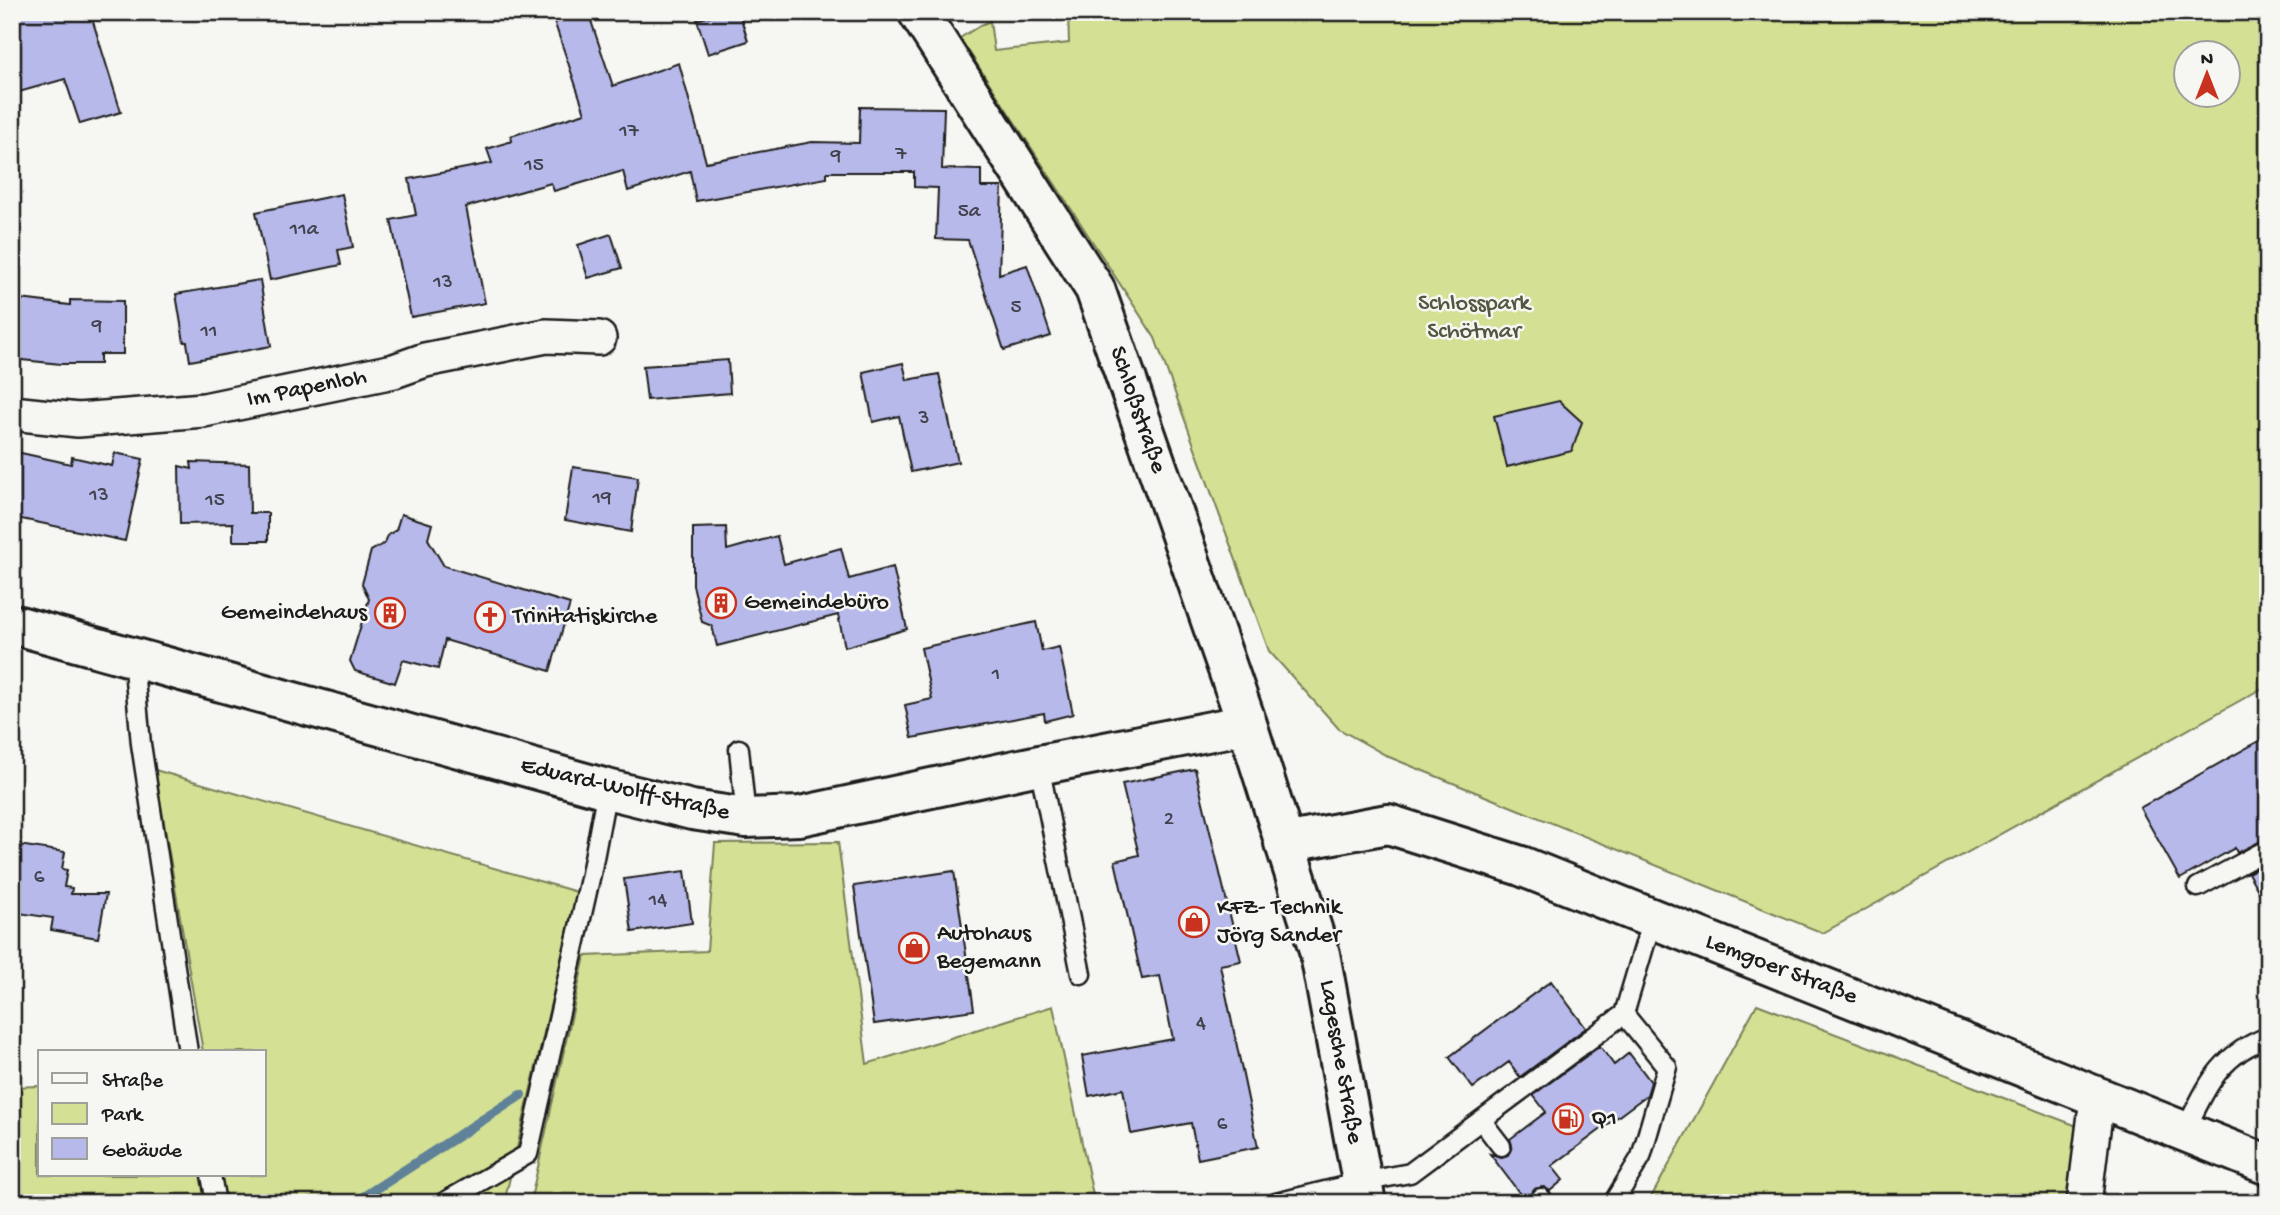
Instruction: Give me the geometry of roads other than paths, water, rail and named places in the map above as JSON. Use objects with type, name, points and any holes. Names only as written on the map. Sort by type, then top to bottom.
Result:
[{"type":"street","name":"Schloßstraße","points":[[925,15],[1095,289],[1247,724],[1284,843]]},
{"type":"street","name":"Im Papenloh","points":[[12,413],[78,419],[204,410],[394,371],[425,360],[546,335],[599,338]]},
{"type":"street","name":"Eduard-Wolff-Straße","points":[[12,624],[607,789],[692,810],[746,818],[800,816],[1247,724]]},
{"type":"street","name":"Lemgoer Straße","points":[[1284,843],[1388,824],[1521,866],[2268,1165]]},
{"type":"street","name":"Lagesche Straße","points":[[1284,843],[1320,954],[1364,1192]]},
{"type":"street","points":[[2084,1203],[2097,1098]]},
{"type":"lane","points":[[133,658],[141,744],[188,1050]]},
{"type":"lane","points":[[739,749],[746,818]]},
{"type":"lane","points":[[1039,765],[1081,974]]},
{"type":"lane","points":[[443,1203],[528,1154],[591,874],[607,789]]},
{"type":"lane","points":[[2198,887],[2268,849]]},
{"type":"lane","points":[[1276,1203],[1364,1192],[1410,1173],[1624,1014],[1652,920]]},
{"type":"lane","points":[[1613,1203],[1641,1157],[1667,1067],[1624,1014]]},
{"type":"lane","points":[[2184,1132],[2208,1085],[2225,1062],[2250,1044],[2268,1037]]},
{"type":"lane","points":[[1481,1120],[1501,1146]]},
{"type":"lane","points":[[211,1176],[216,1203]]},
{"type":"waterway","points":[[354,1203],[521,1095]]},
{"type":"place","name":"Gemeindebüro","points":[[721,603]]},
{"type":"place","name":"Gemeindehaus","points":[[390,613]]},
{"type":"place","name":"Trinitatiskirche","points":[[490,617]]},
{"type":"place","name":"KFZ- Technik Jörg Sander","points":[[1194,922]]},
{"type":"place","name":"Autohaus Begemann","points":[[914,948]]},
{"type":"place","name":"Q1","points":[[1568,1119]]},
{"type":"park label","name":"Schlosspark Schötmar","points":[[1474,318]]}]
